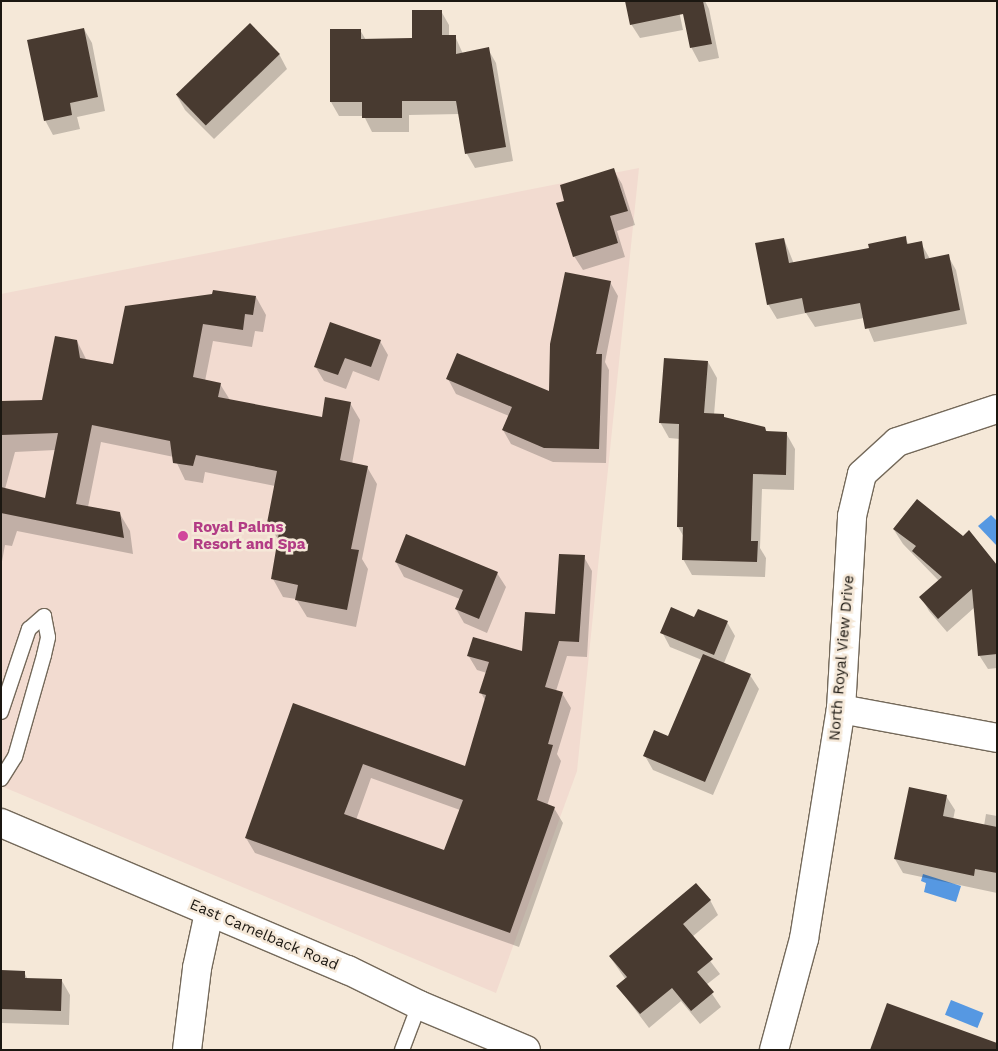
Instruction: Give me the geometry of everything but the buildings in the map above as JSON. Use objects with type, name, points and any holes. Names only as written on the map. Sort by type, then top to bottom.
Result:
[{"type":"street","name":"North Royal View Drive","points":[[774,1050],[804,939],[841,709],[852,516],[862,474],[897,442],[997,409]]},
{"type":"street","points":[[841,709],[997,738]]},
{"type":"street","name":"East Camelback Road","points":[[1,823],[209,913],[348,970],[419,1005],[526,1050]]},
{"type":"street","points":[[187,1050],[197,968],[209,913]]},
{"type":"lane","points":[[1,712],[29,629],[44,616],[48,638],[44,654],[15,757],[1,778]]},
{"type":"lane","points":[[402,1050],[419,1005]]},
{"type":"shaded area","points":[[639,168],[577,771],[496,993],[1,786],[1,294]]},
{"type":"water","points":[[991,515],[997,521],[997,546],[978,526]]},
{"type":"water","points":[[923,874],[961,886],[956,902],[924,892],[926,883],[921,881]]},
{"type":"water","points":[[951,1000],[983,1013],[977,1028],[945,1015]]},
{"type":"place","name":"Royal Palms Resort and Spa","points":[[183,536]]}]
